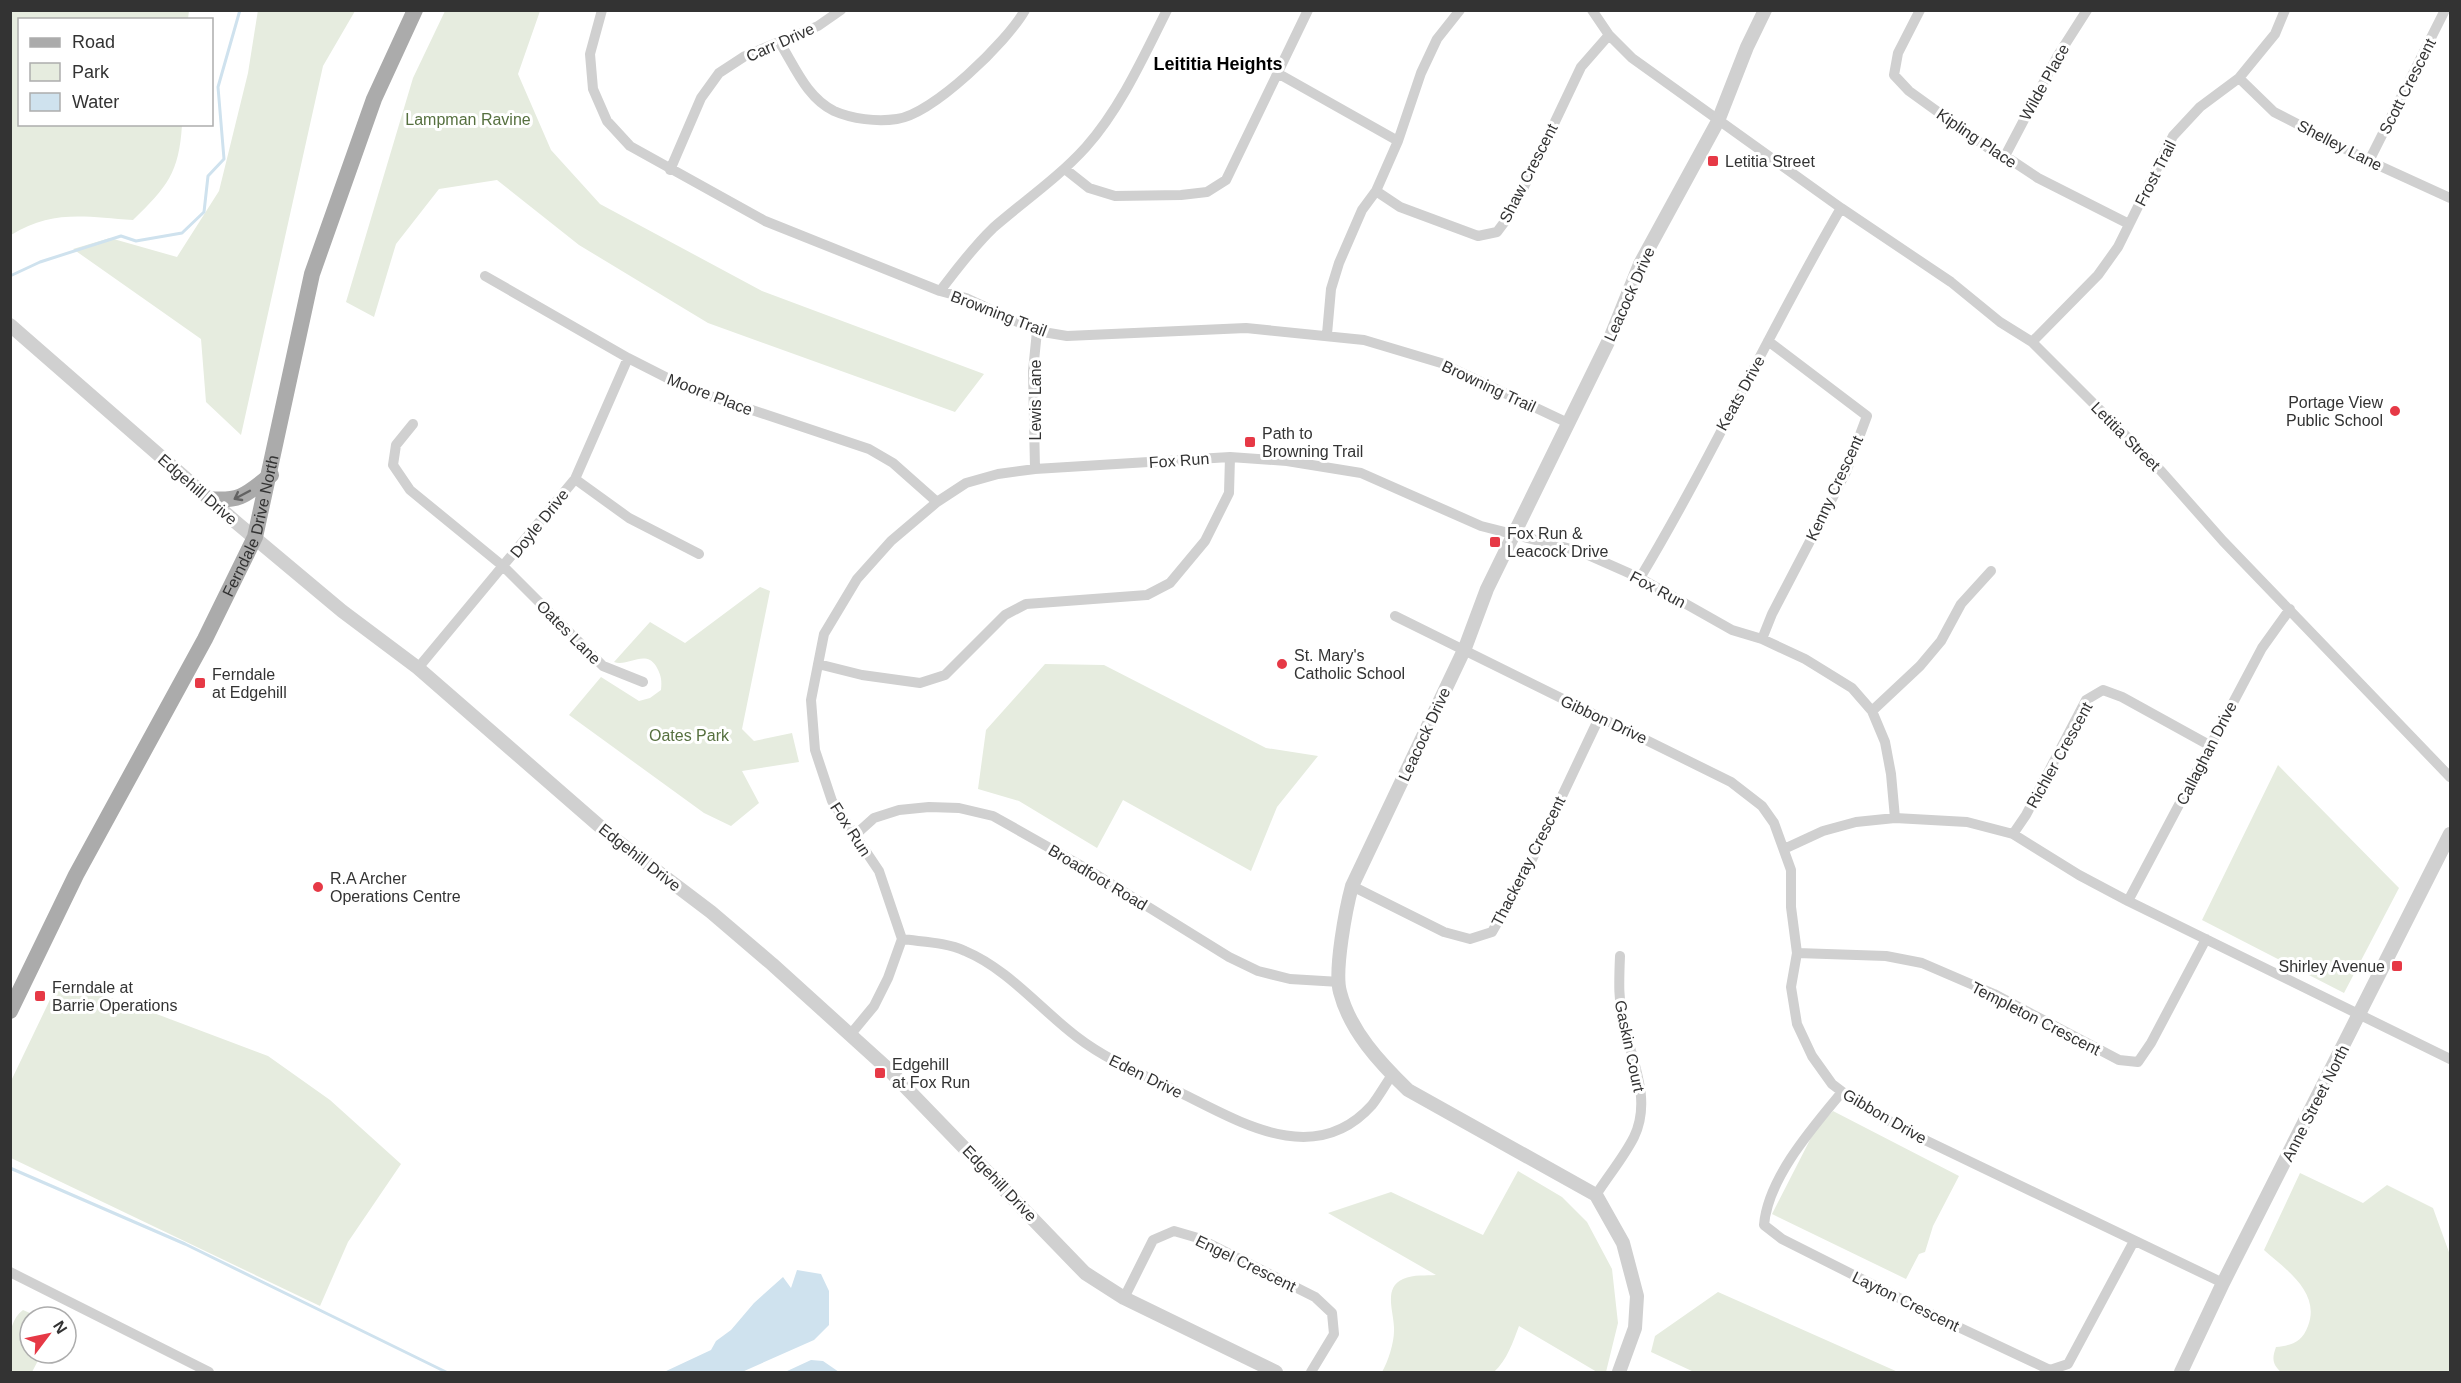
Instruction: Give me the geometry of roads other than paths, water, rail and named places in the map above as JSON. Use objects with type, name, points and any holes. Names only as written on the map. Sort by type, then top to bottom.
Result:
[{"type":"main road","name":"Ferndale Drive North","points":[[10,1011],[76,875],[205,639],[255,537],[271,475],[312,274],[374,99],[415,10]]},
{"type":"main road","points":[[209,499],[230,501],[247,494],[271,475]]},
{"type":"street","name":"Browning Trail","points":[[602,10],[590,54],[593,89],[607,121],[630,146],[765,221],[940,291],[966,298],[1037,331],[1067,336],[1246,328],[1327,334],[1364,340],[1441,363],[1568,423]]},
{"type":"street","name":"Carr Drive","points":[[670,170],[701,98],[718,73],[745,56],[818,26],[841,10]]},
{"type":"street","points":[[780,43],[810,93],[833,111],[865,120],[899,119],[928,106],[977,66],[1024,10]]},
{"type":"street","points":[[940,291],[971,251],[993,229],[1065,169],[1088,145],[1134,76],[1167,10]]},
{"type":"street","points":[[1065,169],[1089,188],[1115,196],[1181,195],[1207,192],[1226,180],[1308,10]]},
{"type":"street","points":[[1327,334],[1331,289],[1339,263],[1362,210],[1376,191],[1398,141],[1421,73],[1433,47],[1460,10]]},
{"type":"street","name":"Letitia Street","points":[[1592,10],[1609,35],[1632,58],[1841,208],[1951,282],[2000,322],[2032,342],[2161,471],[2223,541],[2451,777]]},
{"type":"street","name":"Leacock Drive","points":[[1596,1195],[1408,1090],[1392,1075],[1358,1034],[1339,990],[1343,915],[1353,886],[1464,648],[1487,589],[1611,336],[1640,264],[1718,121],[1747,47],[1765,10]]},
{"type":"street","name":"Kipling Place","points":[[1920,10],[1898,53],[1894,75],[1909,91],[1988,148],[2005,156],[2038,178],[2129,224]]},
{"type":"street","name":"Wilde Place","points":[[2005,156],[2056,57],[2087,10]]},
{"type":"street","name":"Frost Trail","points":[[2032,342],[2098,275],[2118,247],[2173,136],[2200,107],[2240,78],[2275,34],[2285,10]]},
{"type":"street","name":"Scott Crescent","points":[[2369,161],[2445,10]]},
{"type":"street","name":"Shaw Crescent","points":[[1376,191],[1400,207],[1478,236],[1497,232],[1512,212],[1581,68],[1609,35]]},
{"type":"street","points":[[1279,74],[1398,141]]},
{"type":"street","name":"Shelley Lane","points":[[2240,78],[2274,112],[2369,161],[2451,198]]},
{"type":"street","name":"Keats Drive","points":[[1640,578],[1680,511],[1795,286],[1841,208]]},
{"type":"street","name":"Moore Place","points":[[485,276],[628,358],[689,389],[869,449],[893,463],[937,502]]},
{"type":"street","name":"Edgehill Drive","points":[[10,325],[209,499],[342,611],[418,668],[612,837],[720,919],[888,1069],[1085,1273],[1124,1298],[1276,1372]]},
{"type":"street","name":"Lewis Lane","points":[[1035,469],[1033,371],[1037,331]]},
{"type":"street","name":"Kenny Crescent","points":[[1762,639],[1772,614],[1846,472],[1867,416],[1768,341]]},
{"type":"street","name":"Doyle Drive","points":[[418,668],[575,479],[628,358]]},
{"type":"street","name":"Oates Lane","points":[[413,424],[396,445],[393,465],[410,490],[504,567],[603,666],[643,682]]},
{"type":"street","points":[[818,664],[862,675],[920,683],[945,675],[1005,615],[1026,604],[1147,595],[1170,583],[1205,541],[1229,493],[1230,457]]},
{"type":"street","name":"Fox Run","points":[[903,939],[879,871],[831,801],[814,750],[811,700],[824,634],[857,579],[891,541],[937,502],[966,483],[998,474],[1035,469],[1230,457],[1287,461],[1361,473],[1481,526],[1579,551],[1640,578],[1732,630],[1762,639],[1805,659],[1852,688],[1872,711],[1885,742],[1892,774],[1895,818]]},
{"type":"street","points":[[575,479],[628,518],[699,554]]},
{"type":"street","points":[[1872,711],[1920,666],[1941,641],[1961,604],[1991,571]]},
{"type":"street","name":"Callaghan Drive","points":[[2128,901],[2262,648],[2290,609]]},
{"type":"street","name":"Gibbon Drive","points":[[1395,616],[1464,648],[1599,718],[1631,730],[1731,782],[1762,806],[1774,823],[1791,870],[1791,907],[1797,953],[1791,987],[1797,1024],[1812,1056],[1832,1084],[1861,1106],[1927,1141],[2223,1283]]},
{"type":"street","name":"Richler Crescent","points":[[2013,834],[2026,815],[2086,700],[2103,690],[2122,697],[2209,745]]},
{"type":"street","name":"Thackeray Crescent","points":[[1353,886],[1444,932],[1470,939],[1492,932],[1525,874],[1599,718]]},
{"type":"street","name":"Broadfoot Road","points":[[854,836],[874,818],[899,810],[929,807],[959,808],[993,816],[1087,869],[1229,957],[1258,971],[1290,979],[1340,982]]},
{"type":"street","points":[[1784,849],[1823,831],[1856,822],[1895,818],[1967,822],[2013,834],[2079,876],[2360,1017],[2451,1059]]},
{"type":"street","name":"Anne Street North","points":[[2181,1372],[2223,1283],[2451,834]]},
{"type":"street","points":[[850,1035],[874,1006],[903,939]]},
{"type":"street","name":"Eden Drive","points":[[903,939],[944,944],[966,951],[1013,981],[1076,1037],[1103,1054],[1255,1130],[1288,1138],[1322,1135],[1350,1123],[1364,1111],[1392,1075]]},
{"type":"street","name":"Templeton Crescent","points":[[1797,953],[1886,956],[1922,963],[1994,994],[2119,1060],[2138,1062],[2151,1043],[2206,939]]},
{"type":"street","name":"Gaskin Court","points":[[1596,1195],[1635,1136],[1641,1109],[1641,1085],[1624,1024],[1618,992],[1620,956]]},
{"type":"street","name":"Layton Crescent","points":[[1842,1092],[1808,1133],[1766,1204],[1764,1225],[1782,1239],[1937,1317],[2050,1370],[2068,1364],[2134,1241]]},
{"type":"street","points":[[1596,1195],[1623,1243],[1637,1296],[1635,1328],[1619,1372]]},
{"type":"street","name":"Engel Crescent","points":[[1124,1298],[1153,1240],[1174,1231],[1198,1238],[1315,1297],[1332,1313],[1334,1334],[1311,1372]]},
{"type":"street","points":[[10,1272],[209,1372]]},
{"type":"water","points":[[797,1270],[821,1274],[829,1291],[829,1325],[814,1340],[742,1372],[664,1372],[711,1350],[716,1341],[731,1330],[754,1303],[783,1277],[791,1288]]},
{"type":"water","points":[[811,1360],[823,1361],[839,1372],[785,1372]]},
{"type":"waterway","points":[[10,276],[40,262],[121,236],[136,241],[182,233],[204,212],[208,176],[224,159],[218,87],[240,10]]},
{"type":"waterway","points":[[10,1168],[185,1244],[446,1372]]},
{"type":"place","name":"Letitia Street","points":[[1713,161]]},
{"type":"place","name":"Portage View Public School","points":[[2395,411]]},
{"type":"place","name":"Path to Browning Trail","points":[[1250,442]]},
{"type":"place","name":"Fox Run & Leacock Drive","points":[[1495,542]]},
{"type":"place","name":"St. Mary's Catholic School","points":[[1282,664]]},
{"type":"place","name":"Ferndale at Edgehill","points":[[200,683]]},
{"type":"place","name":"R.A Archer Operations Centre","points":[[318,887]]},
{"type":"place","name":"Shirley Avenue","points":[[2397,966]]},
{"type":"place","name":"Ferndale at Barrie Operations","points":[[40,996]]},
{"type":"place","name":"Edgehill at Fox Run","points":[[880,1073]]},
{"type":"district","name":"Leititia Heights","points":[[1218,64]]},
{"type":"park label","name":"Lampman Ravine","points":[[468,119]]},
{"type":"park label","name":"Oates Park","points":[[689,735]]}]
